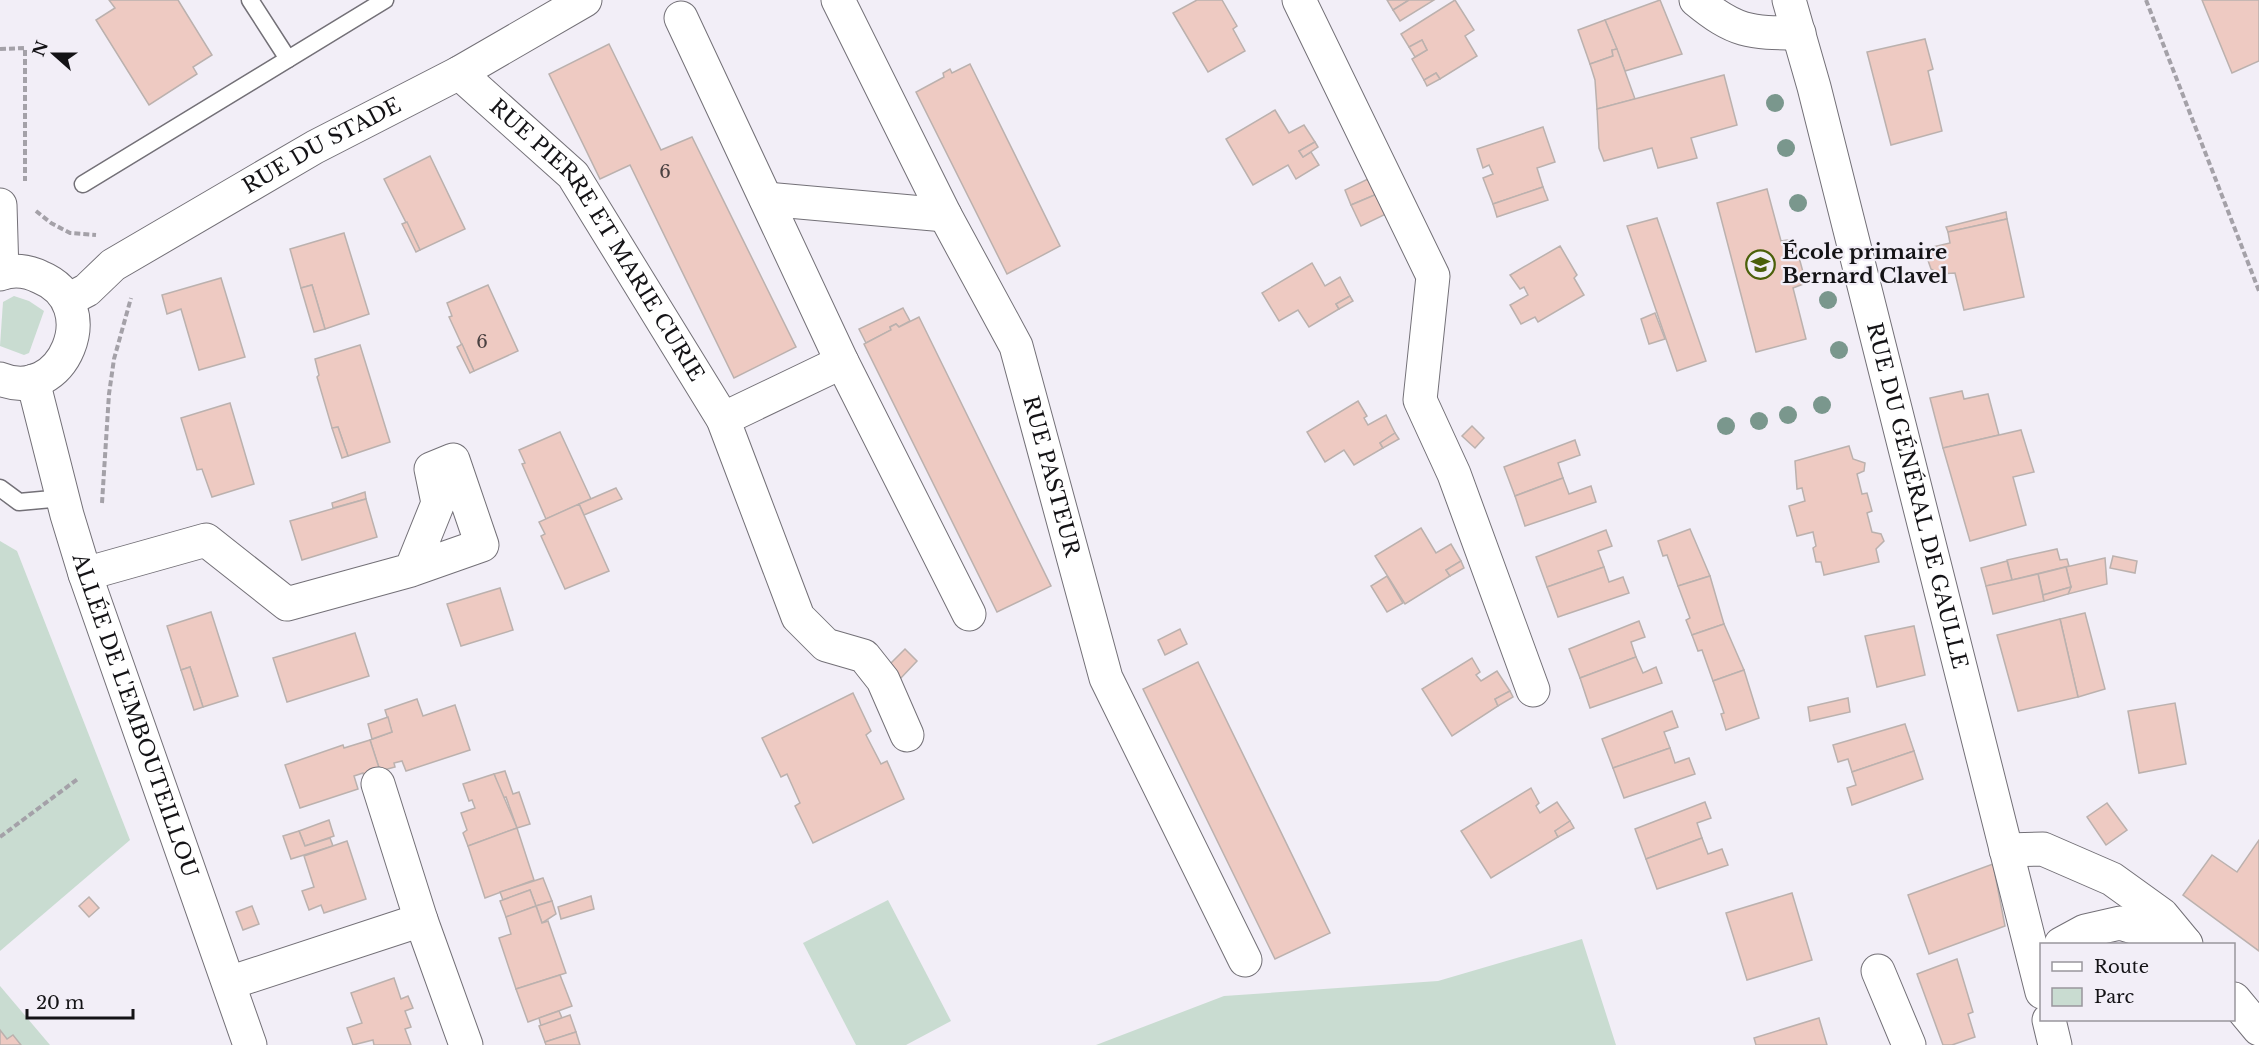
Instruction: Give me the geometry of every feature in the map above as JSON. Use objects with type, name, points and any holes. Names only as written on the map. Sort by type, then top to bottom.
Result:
[{"type":"street","name":"RUE DU STADE","points":[[68,300],[87,290],[113,266],[315,147],[459,73],[585,0]]},
{"type":"street","name":"RUE PASTEUR","points":[[838,0],[945,215],[1016,346],[1106,678],[1245,960]]},
{"type":"street","points":[[1299,0],[1433,276],[1420,400],[1454,474],[1533,690]]},
{"type":"street","points":[[1696,0],[1723,22],[1757,33],[1799,33]]},
{"type":"street","name":"RUE DU GÉNÉRAL DE GAULLE","points":[[1789,0],[2006,850],[2041,943]]},
{"type":"street","points":[[681,18],[842,362],[969,614]]},
{"type":"street","name":"RUE PIERRE ET MARIE CURIE","points":[[459,73],[573,175],[723,419],[798,618],[826,645],[864,656],[883,680],[907,735]]},
{"type":"street","points":[[766,199],[945,215]]},
{"type":"street","points":[[0,206],[1,273],[28,272],[51,281],[68,300],[74,324],[70,348],[56,369],[33,381],[9,383],[0,379]]},
{"type":"street","points":[[723,419],[842,362]]},
{"type":"street","name":"ALLÉE DE L'EMBOUTEILLOU","points":[[33,381],[85,574],[250,1045]]},
{"type":"street","points":[[85,574],[206,540],[287,604],[411,570]]},
{"type":"street","points":[[378,784],[421,920],[466,1045]]},
{"type":"street","points":[[2006,850],[2043,849],[2112,879],[2162,915],[2185,943]]},
{"type":"street","points":[[229,983],[421,920]]},
{"type":"street","points":[[2064,943],[2085,932],[2120,923],[2183,943]]},
{"type":"street","points":[[1878,971],[1909,1045]]},
{"type":"street","points":[[2235,1000],[2259,1029]]},
{"type":"street","points":[[2049,1021],[2055,1045]]},
{"type":"lane","points":[[250,0],[288,59]]},
{"type":"lane","points":[[83,184],[385,0]]},
{"type":"lane","points":[[0,488],[19,501],[63,498]]},
{"type":"path","points":[[2146,0],[2259,291]]},
{"type":"path","points":[[0,837],[79,778]]},
{"type":"green space","points":[[14,296],[29,301],[44,311],[29,353],[24,355],[0,346],[3,302]]},
{"type":"green space","points":[[0,541],[17,551],[130,840],[0,951]]},
{"type":"green space","points":[[888,900],[951,1021],[906,1045],[856,1045],[803,943]]},
{"type":"green space","points":[[1582,939],[1616,1045],[1096,1045],[1224,996],[1438,981]]},
{"type":"green space","points":[[0,986],[50,1045],[0,1045]]},
{"type":"building","points":[[109,0],[178,0],[212,55],[193,67],[197,74],[149,105],[96,20],[115,8]]},
{"type":"building","points":[[1197,0],[1222,0],[1237,26],[1233,29],[1245,51],[1208,72],[1173,13]]},
{"type":"building","points":[[1387,0],[1409,0],[1393,10]]},
{"type":"building","points":[[1409,0],[1434,0],[1400,21],[1393,10]]},
{"type":"building","points":[[1455,0],[1474,30],[1465,36],[1477,56],[1440,79],[1436,73],[1424,80],[1412,59],[1427,50],[1422,40],[1409,47],[1401,34]]},
{"type":"building","points":[[1660,0],[1682,54],[1625,71],[1605,20]]},
{"type":"building","points":[[2202,0],[2259,0],[2259,61],[2232,73]]},
{"type":"building","points":[[1605,20],[1617,49],[1612,50],[1613,56],[1590,64],[1578,30]]},
{"type":"building","points":[[1925,39],[1933,69],[1928,71],[1942,131],[1891,145],[1867,52]]},
{"type":"building","points":[[1422,40],[1427,50],[1415,57],[1409,47]]},
{"type":"building","points":[[609,44],[661,150],[692,137],[796,347],[734,378],[630,165],[600,179],[549,74]]},
{"type":"building","points":[[1617,49],[1635,99],[1597,109],[1595,80],[1590,64],[1613,56],[1612,50]]},
{"type":"building","points":[[970,64],[1060,246],[1007,274],[916,92],[944,77],[943,73],[950,69],[952,73]]},
{"type":"building","points":[[1436,73],[1440,79],[1427,86],[1424,80]]},
{"type":"building","points":[[1724,75],[1737,125],[1691,138],[1697,158],[1658,168],[1652,148],[1604,161],[1599,148],[1597,109]]},
{"type":"building","points":[[1275,110],[1289,133],[1304,125],[1315,142],[1299,151],[1303,157],[1311,152],[1319,165],[1296,179],[1288,165],[1253,185],[1226,139]]},
{"type":"building","points":[[1543,127],[1555,162],[1537,168],[1543,187],[1493,204],[1483,178],[1493,174],[1489,165],[1483,168],[1477,149]]},
{"type":"building","points":[[1315,142],[1318,147],[1303,157],[1299,151]]},
{"type":"building","points":[[430,156],[465,229],[420,250],[384,179]]},
{"type":"building","points":[[1370,178],[1377,194],[1351,205],[1345,190]]},
{"type":"building","points":[[1543,187],[1548,200],[1497,217],[1493,204]]},
{"type":"building","points":[[1767,189],[1781,241],[1794,239],[1806,283],[1793,288],[1806,339],[1756,352],[1717,203]]},
{"type":"building","points":[[1377,194],[1386,214],[1361,226],[1351,205]]},
{"type":"building","points":[[2006,212],[2007,219],[1948,232],[1946,227]]},
{"type":"building","points":[[1657,218],[1706,361],[1677,371],[1627,226]]},
{"type":"building","points":[[2007,219],[2024,297],[1964,310],[1955,273],[1939,274],[1931,269],[1924,249],[1950,243],[1948,232]]},
{"type":"building","points":[[407,222],[420,250],[416,252],[402,224]]},
{"type":"building","points":[[344,233],[369,314],[325,329],[312,285],[301,288],[290,249]]},
{"type":"building","points":[[1560,246],[1577,275],[1574,278],[1584,295],[1538,322],[1535,317],[1521,324],[1510,305],[1528,295],[1524,287],[1520,289],[1510,275]]},
{"type":"building","points":[[1312,263],[1325,286],[1340,277],[1350,296],[1336,304],[1339,309],[1309,327],[1298,310],[1279,321],[1262,293]]},
{"type":"building","points":[[221,278],[245,357],[199,370],[181,309],[167,314],[162,295]]},
{"type":"building","points":[[312,285],[325,329],[314,332],[301,288]]},
{"type":"building","points":[[488,285],[518,351],[474,371],[449,317],[452,316],[447,303]]},
{"type":"building","points":[[1350,296],[1353,301],[1339,309],[1336,304]]},
{"type":"building","points":[[903,308],[910,321],[899,327],[896,324],[890,327],[891,330],[866,343],[859,329]]},
{"type":"building","points":[[1655,313],[1665,339],[1649,344],[1641,319]]},
{"type":"building","points":[[919,317],[1051,586],[997,612],[864,344],[891,330],[890,327],[896,324],[899,327]]},
{"type":"building","points":[[462,344],[474,371],[470,373],[457,347]]},
{"type":"building","points":[[360,345],[390,442],[348,456],[338,427],[332,428],[317,377],[319,375],[315,359]]},
{"type":"building","points":[[1962,391],[1964,399],[1988,394],[1999,435],[1943,448],[1930,398]]},
{"type":"building","points":[[1358,401],[1367,416],[1364,418],[1368,425],[1386,415],[1395,433],[1380,443],[1383,448],[1354,465],[1344,450],[1325,462],[1307,432]]},
{"type":"building","points":[[230,403],[254,484],[212,497],[202,469],[197,470],[181,418]]},
{"type":"building","points":[[1472,426],[1484,438],[1475,448],[1462,436]]},
{"type":"building","points":[[338,427],[348,456],[342,458],[332,428]]},
{"type":"building","points":[[2021,430],[2034,472],[2013,477],[2026,525],[1970,541],[1943,448]]},
{"type":"building","points":[[560,432],[591,499],[546,519],[522,464],[525,463],[519,450]]},
{"type":"building","points":[[1395,433],[1399,439],[1383,448],[1380,443]]},
{"type":"building","points":[[1575,440],[1580,455],[1558,463],[1563,478],[1515,496],[1504,467]]},
{"type":"building","points":[[1849,446],[1853,459],[1865,463],[1864,471],[1857,474],[1862,494],[1867,493],[1872,511],[1867,513],[1872,532],[1881,534],[1884,541],[1876,549],[1879,562],[1824,575],[1821,562],[1816,562],[1813,532],[1797,536],[1789,506],[1805,501],[1802,488],[1797,489],[1795,461]]},
{"type":"building","points":[[1563,478],[1569,494],[1591,486],[1596,502],[1525,526],[1515,496]]},
{"type":"building","points":[[616,488],[622,499],[584,515],[579,504]]},
{"type":"building","points":[[365,492],[366,499],[333,508],[332,503]]},
{"type":"building","points":[[366,499],[377,537],[302,560],[290,521]]},
{"type":"building","points":[[579,504],[609,571],[565,589],[541,536],[545,534],[539,522]]},
{"type":"building","points":[[1421,528],[1436,553],[1451,544],[1461,561],[1446,570],[1450,576],[1405,604],[1375,556]]},
{"type":"building","points":[[1690,529],[1710,576],[1678,586],[1667,555],[1663,556],[1658,541]]},
{"type":"building","points":[[1606,530],[1612,546],[1598,551],[1604,567],[1547,587],[1536,557]]},
{"type":"building","points":[[2057,549],[2060,560],[2067,559],[2069,566],[2012,580],[2007,560]]},
{"type":"building","points":[[2113,556],[2137,561],[2135,573],[2110,568]]},
{"type":"building","points":[[2105,558],[2107,584],[2068,594],[2071,587],[2066,567]]},
{"type":"building","points":[[1461,561],[1464,568],[1450,576],[1446,570]]},
{"type":"building","points":[[2007,561],[2012,580],[1986,586],[1981,568]]},
{"type":"building","points":[[1604,567],[1609,582],[1623,577],[1629,593],[1558,617],[1547,587]]},
{"type":"building","points":[[2066,567],[2071,587],[2043,595],[2038,574]]},
{"type":"building","points":[[2038,574],[2044,601],[1993,614],[1986,586]]},
{"type":"building","points":[[1387,576],[1403,603],[1387,612],[1371,586]]},
{"type":"building","points":[[1710,576],[1724,624],[1692,635],[1686,620],[1690,618],[1678,586]]},
{"type":"building","points":[[2071,587],[2068,594],[2044,601],[2043,595]]},
{"type":"building","points":[[500,588],[513,630],[461,646],[447,604]]},
{"type":"building","points":[[211,612],[238,696],[203,707],[190,667],[181,670],[167,626]]},
{"type":"building","points":[[2085,613],[2105,689],[2078,697],[2060,619]]},
{"type":"building","points":[[2060,619],[2078,697],[2018,711],[1997,635]]},
{"type":"building","points":[[1639,621],[1645,637],[1631,642],[1636,657],[1580,678],[1569,649]]},
{"type":"building","points":[[1724,624],[1744,670],[1713,681],[1702,650],[1698,651],[1692,635]]},
{"type":"building","points":[[1914,626],[1925,675],[1877,687],[1865,636]]},
{"type":"building","points":[[1180,629],[1187,644],[1165,655],[1158,640]]},
{"type":"building","points":[[355,633],[369,676],[287,702],[273,658]]},
{"type":"building","points":[[905,649],[917,661],[900,679],[887,667]]},
{"type":"building","points":[[1636,657],[1643,673],[1656,667],[1662,683],[1590,708],[1580,678]]},
{"type":"building","points":[[1472,658],[1480,672],[1476,675],[1481,681],[1497,671],[1510,691],[1495,699],[1498,706],[1452,736],[1422,689]]},
{"type":"building","points":[[1198,662],[1330,933],[1275,959],[1143,689]]},
{"type":"building","points":[[190,667],[203,707],[194,710],[181,670]]},
{"type":"building","points":[[1744,670],[1759,718],[1726,730],[1721,714],[1724,713],[1713,681]]},
{"type":"building","points":[[1510,691],[1513,697],[1498,706],[1495,699]]},
{"type":"building","points":[[853,693],[871,731],[866,735],[881,764],[887,761],[904,799],[813,843],[795,806],[800,803],[787,774],[781,777],[762,738]]},
{"type":"building","points":[[1848,698],[1850,712],[1810,721],[1808,707]]},
{"type":"building","points":[[417,699],[423,716],[455,705],[470,750],[406,771],[402,761],[394,763],[395,767],[380,771],[370,740],[392,732],[385,710]]},
{"type":"building","points":[[2175,703],[2186,764],[2139,773],[2128,711]]},
{"type":"building","points":[[1672,711],[1678,727],[1664,732],[1670,748],[1613,768],[1602,739]]},
{"type":"building","points":[[388,717],[392,732],[372,739],[368,724]]},
{"type":"building","points":[[1905,724],[1914,751],[1852,772],[1848,759],[1838,762],[1833,745]]},
{"type":"building","points":[[370,740],[380,771],[364,776],[363,773],[354,776],[358,789],[300,808],[285,765],[343,745],[344,748]]},
{"type":"building","points":[[1670,748],[1675,763],[1689,758],[1695,774],[1624,798],[1613,768]]},
{"type":"building","points":[[1914,751],[1923,779],[1852,805],[1847,788],[1856,785],[1852,772]]},
{"type":"building","points":[[505,771],[513,794],[519,792],[530,824],[517,828],[506,797],[502,798],[494,774]]},
{"type":"building","points":[[494,774],[517,828],[468,846],[463,833],[467,830],[461,813],[475,808],[472,800],[469,801],[463,784]]},
{"type":"building","points":[[1531,788],[1539,803],[1536,806],[1540,813],[1557,802],[1570,821],[1555,831],[1558,837],[1491,878],[1461,831]]},
{"type":"building","points":[[1705,802],[1711,818],[1697,823],[1702,838],[1646,859],[1635,829]]},
{"type":"building","points":[[2107,803],[2127,830],[2106,845],[2087,817]]},
{"type":"building","points":[[329,820],[334,836],[305,846],[299,831]]},
{"type":"building","points":[[1570,821],[1574,828],[1558,837],[1555,831]]},
{"type":"building","points":[[517,828],[534,880],[485,898],[468,846]]},
{"type":"building","points":[[299,831],[305,846],[330,838],[333,846],[291,859],[283,836]]},
{"type":"building","points":[[1702,838],[1708,854],[1722,849],[1728,865],[1657,889],[1646,859]]},
{"type":"building","points":[[2259,840],[2259,951],[2183,895],[2212,855],[2237,872]]},
{"type":"building","points":[[347,841],[366,899],[324,913],[321,905],[309,910],[302,891],[314,887],[304,856]]},
{"type":"building","points":[[1993,864],[2005,926],[1929,954],[1908,895]]},
{"type":"building","points":[[543,878],[552,901],[536,906],[530,890],[503,900],[500,892]]},
{"type":"building","points":[[530,890],[536,906],[506,917],[500,901]]},
{"type":"building","points":[[1792,893],[1812,960],[1747,980],[1726,913]]},
{"type":"building","points":[[591,896],[594,909],[561,919],[558,907]]},
{"type":"building","points":[[89,897],[99,908],[89,917],[79,906]]},
{"type":"building","points":[[552,901],[556,914],[542,923],[536,906]]},
{"type":"building","points":[[252,906],[259,924],[243,930],[236,912]]},
{"type":"building","points":[[536,906],[542,923],[548,921],[566,973],[516,989],[499,938],[511,934],[506,917]]},
{"type":"building","points":[[1957,959],[1973,1012],[1968,1014],[1975,1037],[1952,1045],[1943,1045],[1917,974]]},
{"type":"building","points":[[560,975],[572,1006],[528,1022],[516,989]]},
{"type":"building","points":[[394,978],[401,999],[408,996],[413,1008],[405,1011],[411,1027],[405,1029],[411,1045],[374,1045],[373,1040],[353,1045],[347,1028],[362,1023],[351,993]]},
{"type":"building","points":[[559,1011],[562,1018],[541,1026],[539,1018]]},
{"type":"building","points":[[570,1015],[576,1032],[545,1042],[539,1026]]},
{"type":"building","points":[[1819,1018],[1827,1045],[1756,1045],[1754,1038]]},
{"type":"building","points":[[0,1030],[7,1039],[13,1035],[21,1045],[0,1045]]},
{"type":"building","points":[[576,1032],[580,1045],[546,1045],[545,1042]]},
{"type":"place","name":"École primaire Bernard Clavel","points":[[1761,264]]}]
